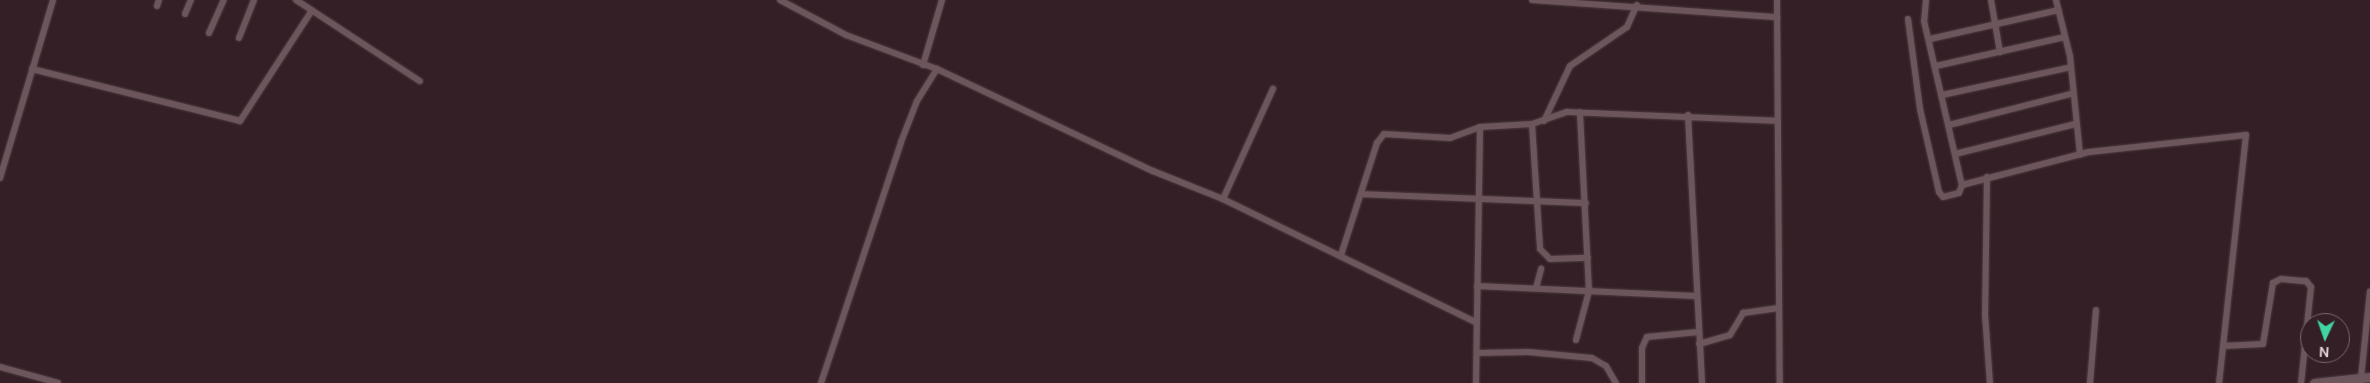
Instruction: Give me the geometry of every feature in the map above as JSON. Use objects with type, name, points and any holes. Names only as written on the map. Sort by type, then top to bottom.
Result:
[{"type":"main road","points":[[2314,383],[2366,378]]},
{"type":"street","points":[[0,178],[53,0]]},
{"type":"street","points":[[185,14],[192,0]]},
{"type":"street","points":[[209,33],[224,0]]},
{"type":"street","points":[[239,38],[254,0]]},
{"type":"street","points":[[296,0],[420,81]]},
{"type":"street","points":[[780,0],[846,35],[937,69],[1153,171],[1223,199],[1341,255],[1474,322]]},
{"type":"street","points":[[1532,0],[1637,5],[1777,17]]},
{"type":"street","points":[[1777,0],[1780,383]]},
{"type":"street","points":[[1908,19],[1920,108],[1939,192],[1943,197],[1959,193],[1962,185],[1930,39],[1924,21],[1926,0]]},
{"type":"street","points":[[1992,0],[2000,52]]},
{"type":"street","points":[[2056,0],[2071,67],[2071,94],[2080,154]]},
{"type":"street","points":[[923,65],[940,1]]},
{"type":"street","points":[[1544,121],[1570,66],[1627,27],[1637,5]]},
{"type":"street","points":[[32,69],[240,121],[312,10]]},
{"type":"street","points":[[1930,39],[1995,22],[2059,10]]},
{"type":"street","points":[[1936,66],[2065,37]]},
{"type":"street","points":[[1942,95],[2071,67]]},
{"type":"street","points":[[821,383],[901,142],[917,101],[937,69]]},
{"type":"street","points":[[1223,199],[1273,89]]},
{"type":"street","points":[[1948,124],[2071,94]]},
{"type":"street","points":[[1341,255],[1377,143],[1384,134],[1441,139],[1480,128],[1532,124],[1580,112],[1688,115],[1778,121]]},
{"type":"street","points":[[1576,340],[1589,291],[1580,112]]},
{"type":"street","points":[[1688,115],[1702,383]]},
{"type":"street","points":[[1532,124],[1542,254],[1550,259],[1588,258]]},
{"type":"street","points":[[1955,154],[2075,124]]},
{"type":"street","points":[[1476,383],[1477,353],[1474,322],[1477,286],[1480,128]]},
{"type":"street","points":[[1962,185],[2080,154],[2246,135],[2219,383]]},
{"type":"street","points":[[1988,177],[1985,314],[1990,383]]},
{"type":"street","points":[[1361,194],[1479,201],[1586,203]]},
{"type":"street","points":[[1536,288],[1541,269]]},
{"type":"street","points":[[2223,346],[2264,344],[2272,283],[2282,279],[2306,281],[2311,288],[2302,383]]},
{"type":"street","points":[[1477,286],[1696,296]]},
{"type":"street","points":[[2366,378],[2370,291]]},
{"type":"street","points":[[1699,344],[1730,335],[1743,313],[1779,308]]},
{"type":"street","points":[[2090,383],[2096,310]]},
{"type":"street","points":[[1642,383],[1642,348],[1647,337],[1698,332]]},
{"type":"street","points":[[1477,353],[1528,352],[1592,358],[1606,366],[1616,383]]},
{"type":"street","points":[[0,367],[58,383]]}]
